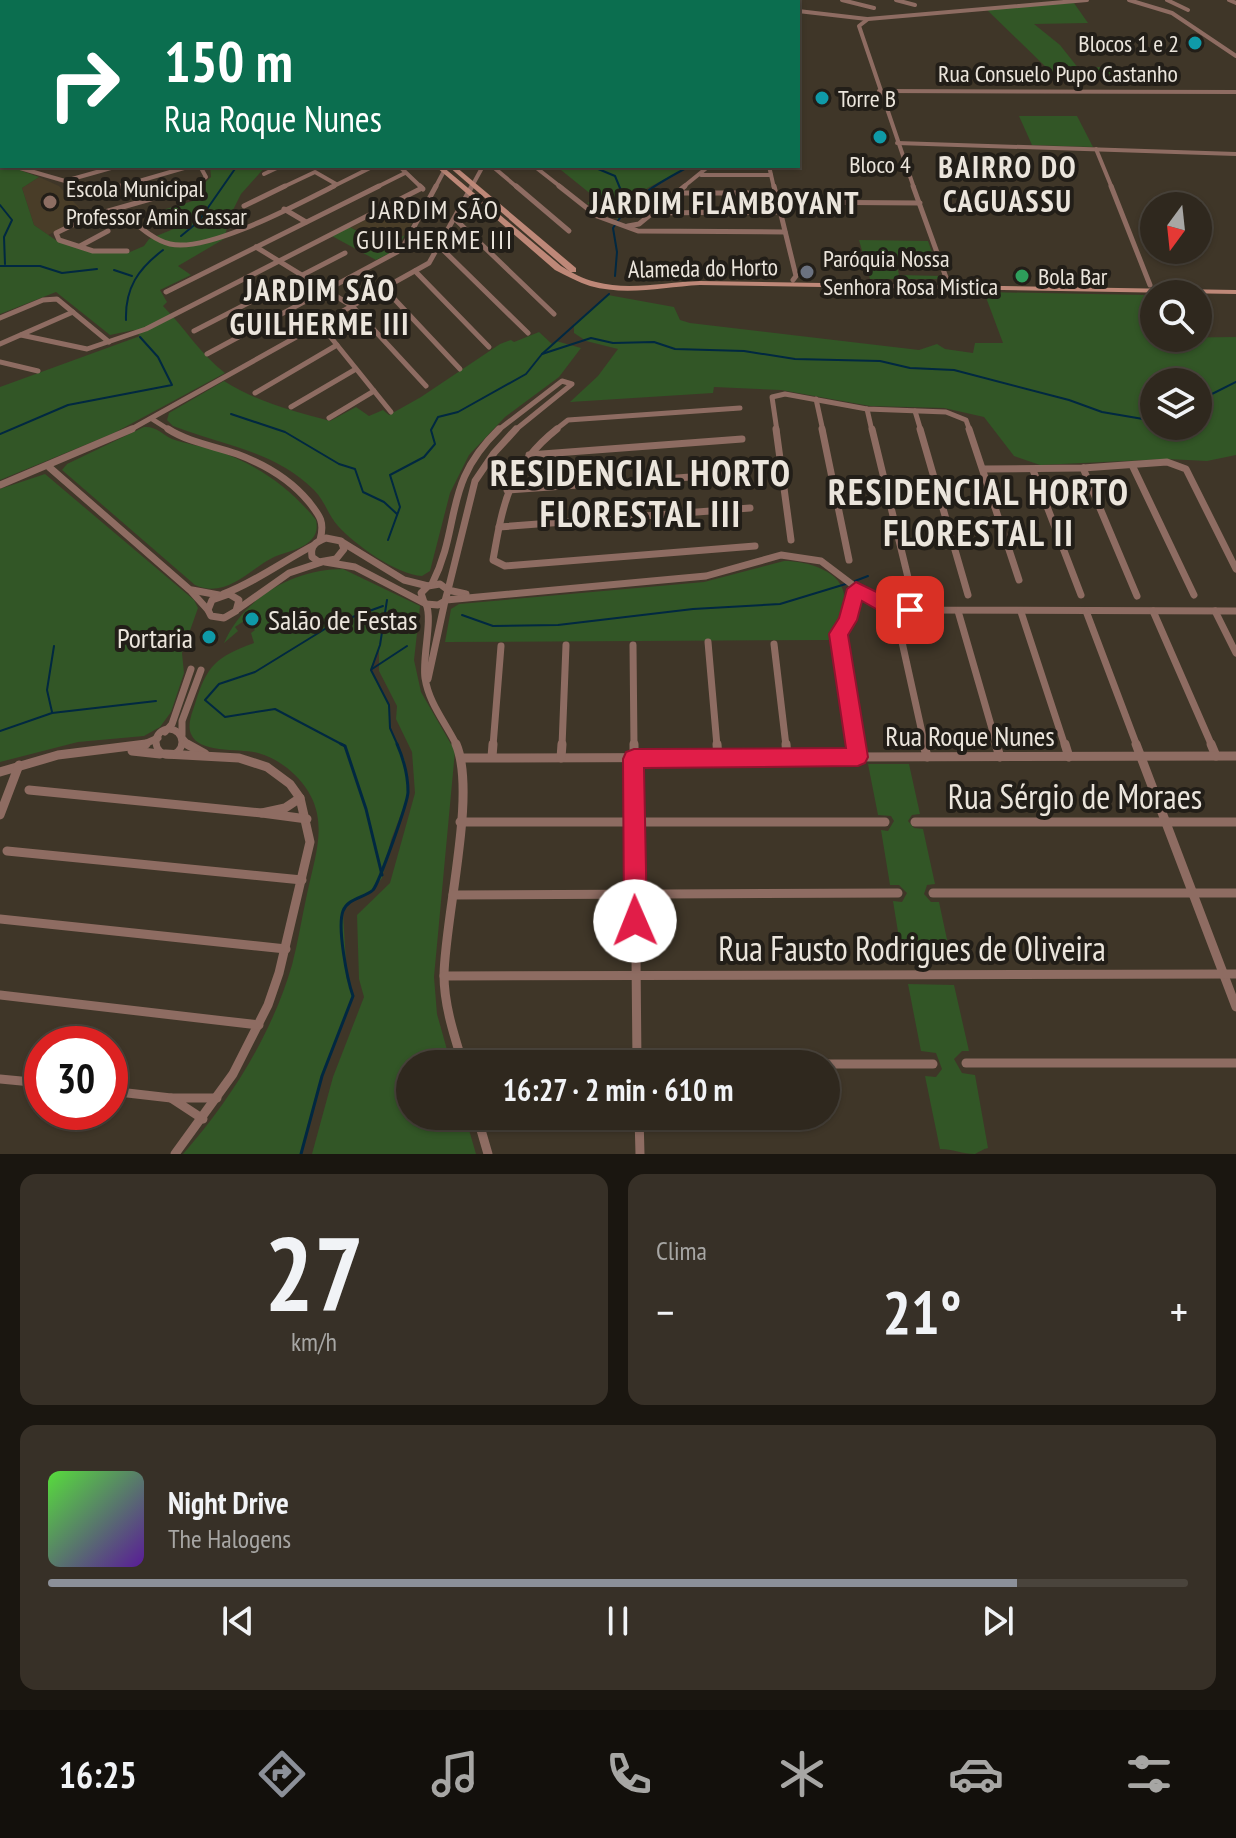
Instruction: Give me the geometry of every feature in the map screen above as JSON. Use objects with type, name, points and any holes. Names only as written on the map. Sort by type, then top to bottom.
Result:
[{"type":"main road","points":[[444,168],[566,266],[604,285]]},
{"type":"main road","points":[[459,178],[481,170]]},
{"type":"main road","points":[[471,189],[480,202],[558,268],[576,280],[604,285]]},
{"type":"main road","name":"Alameda do Horto","points":[[604,285],[695,277],[1140,285]]},
{"type":"main road","name":"Alameda do Horto","points":[[604,285],[637,289],[673,283],[700,283],[1236,292]]},
{"type":"main road","points":[[927,288],[944,287],[948,283]]},
{"type":"main road","name":"Alameda do Horto","points":[[1212,285],[1236,285]]},
{"type":"street","points":[[165,0],[195,0]]},
{"type":"street","points":[[842,0],[874,8]]},
{"type":"street","points":[[896,0],[915,5]]},
{"type":"street","points":[[800,11],[866,20],[1087,0]]},
{"type":"street","points":[[1129,0],[1172,13],[1236,56]]},
{"type":"street","points":[[1167,0],[1188,10]]},
{"type":"street","points":[[1229,0],[1236,3]]},
{"type":"street","points":[[829,15],[866,20]]},
{"type":"street","points":[[866,20],[859,30],[948,283]]},
{"type":"street","name":"Rua Consuelo Pupo Castanho","points":[[879,91],[1236,92]]},
{"type":"street","points":[[897,143],[1233,154],[1236,165]]},
{"type":"street","points":[[1096,149],[1148,280]]},
{"type":"street","points":[[20,168],[65,181],[102,168]]},
{"type":"street","points":[[84,197],[184,168]]},
{"type":"street","points":[[127,251],[105,252],[80,246],[59,240],[56,233],[91,216],[194,188],[206,177],[201,168]]},
{"type":"street","points":[[264,174],[277,168]]},
{"type":"street","points":[[118,209],[167,243],[181,246],[225,237],[370,168]]},
{"type":"street","points":[[401,168],[431,196]]},
{"type":"street","points":[[207,354],[403,247],[439,183],[443,168]]},
{"type":"street","points":[[494,168],[569,231]]},
{"type":"street","points":[[537,168],[597,216],[622,225],[785,232]]},
{"type":"street","points":[[637,239],[638,227],[651,213],[707,168]]},
{"type":"street","points":[[708,168],[711,173],[719,175]]},
{"type":"street","points":[[769,168],[796,276],[793,280]]},
{"type":"street","points":[[0,485],[49,467],[152,419],[415,271],[434,257],[481,170]]},
{"type":"street","points":[[244,206],[315,172],[336,184]]},
{"type":"street","points":[[166,292],[405,173]]},
{"type":"street","points":[[701,175],[771,175]]},
{"type":"street","points":[[439,183],[459,178]]},
{"type":"street","points":[[686,185],[688,190],[695,193]]},
{"type":"street","points":[[21,335],[87,349],[109,342],[157,324],[422,188]]},
{"type":"street","points":[[676,193],[776,193]]},
{"type":"street","points":[[464,202],[480,202]]},
{"type":"street","points":[[778,202],[920,203]]},
{"type":"street","points":[[662,204],[665,209],[679,212]]},
{"type":"street","points":[[284,209],[306,222]]},
{"type":"street","points":[[651,213],[780,212]]},
{"type":"street","points":[[455,219],[554,314]]},
{"type":"street","points":[[449,230],[463,227]]},
{"type":"street","points":[[80,246],[108,231]]},
{"type":"street","points":[[256,247],[352,306],[426,386]]},
{"type":"street","points":[[440,247],[528,333]]},
{"type":"street","points":[[194,331],[345,253]]},
{"type":"street","points":[[434,257],[450,256]]},
{"type":"street","points":[[415,271],[489,347]]},
{"type":"street","points":[[384,288],[460,369]]},
{"type":"street","points":[[0,318],[53,298],[109,342]]},
{"type":"street","points":[[0,344],[73,312]]},
{"type":"street","points":[[320,324],[391,412]]},
{"type":"street","points":[[255,393],[337,345]]},
{"type":"street","points":[[0,362],[38,371]]},
{"type":"street","points":[[291,407],[356,369]]},
{"type":"street","points":[[428,681],[470,498],[484,465],[508,434],[572,384],[562,381],[516,413],[477,453],[454,499],[433,585]]},
{"type":"street","points":[[329,418],[374,391]]},
{"type":"street","points":[[791,540],[771,401],[781,393],[867,409],[946,412],[963,417],[1019,580]]},
{"type":"street","points":[[816,399],[849,560]]},
{"type":"street","points":[[820,414],[826,401]]},
{"type":"street","points":[[740,408],[568,420],[528,455],[507,490],[493,560],[505,566],[755,546]]},
{"type":"street","points":[[867,409],[912,594]]},
{"type":"street","points":[[915,411],[968,595]]},
{"type":"street","points":[[152,419],[177,435],[240,455],[299,490],[324,525],[312,557],[355,567],[434,605],[485,595],[706,576],[781,555],[821,561],[856,589],[885,605],[910,610],[1236,611]]},
{"type":"street","points":[[528,455],[742,439]]},
{"type":"street","points":[[536,446],[559,453]]},
{"type":"street","points":[[983,469],[1033,470],[1167,462],[1186,469],[1236,569]]},
{"type":"street","points":[[1132,465],[1194,595]]},
{"type":"street","points":[[49,467],[190,590],[211,616],[220,618],[230,615],[289,573],[342,555],[342,542]]},
{"type":"street","points":[[1083,468],[1137,596]]},
{"type":"street","points":[[1033,470],[1081,595]]},
{"type":"street","points":[[507,490],[747,473]]},
{"type":"street","points":[[499,527],[750,508]]},
{"type":"street","points":[[208,610],[212,600],[238,589],[317,542],[333,538],[404,580],[485,595]]},
{"type":"street","points":[[451,577],[421,593],[429,610],[422,650],[432,702],[463,758],[460,822],[444,976],[449,1019],[459,1050]]},
{"type":"street","points":[[856,589],[854,603],[838,639],[858,757]]},
{"type":"street","points":[[190,590],[238,598],[238,609]]},
{"type":"street","points":[[958,611],[1000,757]]},
{"type":"street","points":[[1086,611],[1236,1007]]},
{"type":"street","points":[[1153,611],[1216,756]]},
{"type":"street","points":[[1215,611],[1236,653]]},
{"type":"street","points":[[1021,612],[1069,757]]},
{"type":"street","points":[[708,642],[718,758]]},
{"type":"street","points":[[902,642],[927,757]]},
{"type":"street","points":[[774,644],[787,757]]},
{"type":"street","points":[[561,758],[566,645]]},
{"type":"street","points":[[633,645],[637,1050]]},
{"type":"street","points":[[492,757],[501,646]]},
{"type":"street","points":[[196,669],[182,721],[182,737],[176,750],[163,754],[155,747],[173,721],[196,669]]},
{"type":"street","points":[[0,772],[78,751],[143,746],[173,731],[194,750],[219,757]]},
{"type":"street","points":[[114,749],[239,758],[267,767],[290,784],[300,798],[307,819],[310,842],[286,949],[259,1025],[217,1098],[175,1154]]},
{"type":"street","name":"Rua Roque Nunes","points":[[463,758],[1236,756]]},
{"type":"street","points":[[0,815],[19,765]]},
{"type":"street","points":[[29,790],[307,819]]},
{"type":"street","points":[[262,813],[285,808],[300,798]]},
{"type":"street","points":[[460,822],[885,822]]},
{"type":"street","name":"Rua Sérgio de Moraes","points":[[915,822],[1236,822]]},
{"type":"street","points":[[7,851],[302,880]]},
{"type":"street","points":[[453,895],[898,893]]},
{"type":"street","points":[[933,893],[1236,893]]},
{"type":"street","points":[[0,919],[286,949]]},
{"type":"street","name":"Rua Fausto Rodrigues de Oliveira","points":[[444,976],[1236,974]]},
{"type":"street","points":[[0,995],[259,1025]]},
{"type":"street","points":[[966,1063],[1236,1063]]},
{"type":"street","points":[[840,1064],[933,1064]]},
{"type":"street","points":[[0,1079],[24,1081]]},
{"type":"street","points":[[128,1093],[171,1098],[217,1098]]},
{"type":"street","points":[[171,1098],[203,1119]]},
{"type":"street","points":[[481,1130],[488,1154]]},
{"type":"street","points":[[639,1130],[640,1154]]},
{"type":"shaded area","name":"Escola Municipal Professor Amin Cassar","points":[[39,177],[59,186],[87,216],[48,235],[34,225],[22,188]]},
{"type":"shaded area","points":[[397,203],[420,209],[400,239],[350,228]]},
{"type":"green space","points":[[1074,3],[1088,23],[1034,24],[1060,45],[1079,69],[1102,67],[1113,74],[1051,72],[986,9]]},
{"type":"green space","points":[[1019,116],[1077,116],[1093,147],[1032,145]]},
{"type":"green space","points":[[0,168],[14,168],[39,177],[22,188],[34,225],[57,241],[87,251],[130,252],[144,246],[149,239],[176,228],[156,212],[196,200],[189,191],[200,187],[211,177],[210,168],[264,168],[241,194],[224,239],[178,266],[191,275],[160,290],[167,302],[163,306],[225,373],[114,433],[0,480],[0,387],[140,336],[134,330],[110,335],[56,292],[0,314]]},
{"type":"green space","points":[[558,168],[686,168],[642,191],[618,219],[587,203],[597,199]]},
{"type":"green space","points":[[350,227],[377,237],[405,235],[396,250],[376,260],[332,236]]},
{"type":"green space","points":[[859,240],[928,241],[937,266],[897,265],[899,275],[941,276],[942,279],[870,279]]},
{"type":"green space","points":[[984,292],[1140,295],[1140,352],[1212,352],[1212,337],[1236,337],[1236,455],[1207,461],[1167,459],[1040,465],[1014,456],[984,417],[944,408],[870,406],[781,390],[714,387],[713,393],[570,402],[598,376],[618,349],[586,341],[574,333],[574,324],[608,295],[674,307],[680,320],[690,323],[919,350],[937,344],[945,349],[973,353],[975,343],[1003,343]]},
{"type":"green space","points":[[539,332],[552,344],[556,341],[581,348],[559,377],[505,417],[469,455],[450,493],[430,571],[422,576],[389,564],[354,541],[335,522],[314,490],[282,466],[247,450],[173,426],[167,420],[169,413],[224,381],[262,400],[330,421],[356,407],[369,416],[383,410],[389,415],[500,344]]},
{"type":"green space","points":[[144,427],[155,429],[172,439],[215,450],[258,469],[295,497],[316,520],[317,529],[313,537],[305,545],[274,557],[227,586],[206,588],[195,585],[62,470],[67,464]]},
{"type":"green space","points":[[45,474],[194,600],[198,608],[182,653],[184,673],[171,712],[160,727],[144,736],[78,742],[0,762],[0,489]]},
{"type":"green space","points":[[784,561],[825,570],[840,584],[844,604],[832,640],[445,642],[451,609],[459,604],[704,582]]},
{"type":"green space","points":[[343,569],[420,606],[414,660],[421,692],[455,751],[434,977],[437,1014],[447,1050],[396,1050],[396,1130],[469,1130],[476,1154],[312,1154],[333,1077],[364,997],[359,979],[357,915],[390,883],[415,793],[412,752],[396,719],[397,706],[379,671],[379,648],[370,670],[389,705],[390,728],[405,761],[408,796],[391,840],[382,878],[371,892],[348,903],[343,913],[347,979],[353,996],[322,1076],[301,1154],[183,1154],[248,1066],[284,991],[315,861],[319,831],[314,803],[307,789],[291,771],[258,753],[202,745],[191,734],[191,715],[204,680],[215,664],[230,653],[254,643],[251,633],[255,630],[244,621],[235,627],[238,631],[224,643],[244,612],[258,599],[289,580],[325,570]]},
{"type":"green space","points":[[868,764],[909,764],[920,814],[912,815],[908,821],[914,828],[923,829],[935,884],[927,885],[924,894],[931,902],[939,902],[952,963],[903,963],[893,901],[902,902],[907,893],[899,885],[890,885],[881,830],[888,831],[894,821],[891,816],[878,815]]},
{"type":"green space","points":[[908,984],[954,985],[969,1051],[962,1051],[954,1059],[962,1073],[975,1075],[988,1148],[975,1154],[940,1149],[925,1076],[936,1077],[942,1069],[936,1053],[921,1051]]},
{"type":"waterway","points":[[181,236],[198,222],[236,168]]},
{"type":"waterway","points":[[596,168],[615,176],[622,193],[619,200]]},
{"type":"waterway","points":[[615,276],[617,252],[613,228],[620,217],[637,199],[687,168]]},
{"type":"waterway","points":[[0,205],[12,220],[4,237],[5,264]]},
{"type":"waterway","points":[[126,320],[128,298],[135,280],[163,250]]},
{"type":"waterway","points":[[0,266],[40,266],[62,273],[97,269]]},
{"type":"waterway","points":[[114,270],[132,276]]},
{"type":"waterway","points":[[542,354],[609,294]]},
{"type":"waterway","points":[[0,434],[68,405],[172,385],[158,357],[140,337]]},
{"type":"waterway","points":[[542,354],[591,338],[613,343],[654,342],[675,349],[744,351],[795,359],[880,361],[910,368],[954,370],[1069,400],[1102,412],[1140,418]]},
{"type":"waterway","points":[[388,540],[400,507],[390,475],[424,457],[435,444],[431,430],[438,417],[458,412],[526,374],[542,354]]},
{"type":"waterway","points":[[1212,394],[1236,382]]},
{"type":"waterway","points":[[231,414],[285,432],[339,464],[355,469],[363,492],[384,502],[397,514]]},
{"type":"waterway","points":[[855,581],[868,576]]},
{"type":"waterway","points":[[462,615],[493,626],[558,625],[693,609],[780,604],[849,583]]},
{"type":"waterway","points":[[387,600],[380,645],[371,670],[389,705],[390,728],[398,746]]},
{"type":"waterway","points":[[345,746],[275,709],[225,717],[205,700],[219,684],[255,672],[333,624],[383,606]]},
{"type":"waterway","points":[[52,712],[47,690],[54,646]]},
{"type":"waterway","points":[[372,669],[407,646]]},
{"type":"waterway","points":[[0,731],[52,713],[156,701]]},
{"type":"waterway","points":[[341,744],[345,746]]},
{"type":"waterway","points":[[381,872],[408,792],[404,761],[397,744]]},
{"type":"waterway","points":[[345,746],[366,809],[381,872]]},
{"type":"waterway","points":[[301,1154],[322,1076],[353,996],[342,940],[343,911],[349,903],[373,890],[381,872]]},
{"type":"place","name":"Blocos 1 e 2","points":[[1195,43]]},
{"type":"place","name":"Torre B","points":[[822,98]]},
{"type":"place","name":"Bloco 4","points":[[880,137]]},
{"type":"place","name":"Escola Municipal Professor Amin Cassar","points":[[50,202]]},
{"type":"place","name":"Paróquia Nossa Senhora Rosa Mistica","points":[[807,272]]},
{"type":"place","name":"Bola Bar","points":[[1022,276]]},
{"type":"place","name":"Salão de Festas","points":[[252,619]]},
{"type":"place","name":"Portaria","points":[[209,637]]},
{"type":"district","name":"BAIRRO DO CAGUASSU","points":[[1008,183]]},
{"type":"district","name":"JARDIM FLAMBOYANT","points":[[725,202]]},
{"type":"district","name":"JARDIM SÃO GUILHERME III","points":[[435,224]]},
{"type":"district","name":"JARDIM SÃO GUILHERME III","points":[[320,306]]},
{"type":"district","name":"RESIDENCIAL HORTO FLORESTAL III","points":[[641,492]]},
{"type":"district","name":"RESIDENCIAL HORTO FLORESTAL II","points":[[979,512]]},
{"type":"route","points":[[635,921],[634,759],[858,757],[838,634],[848,620],[856,589],[885,605],[910,610]]}]
